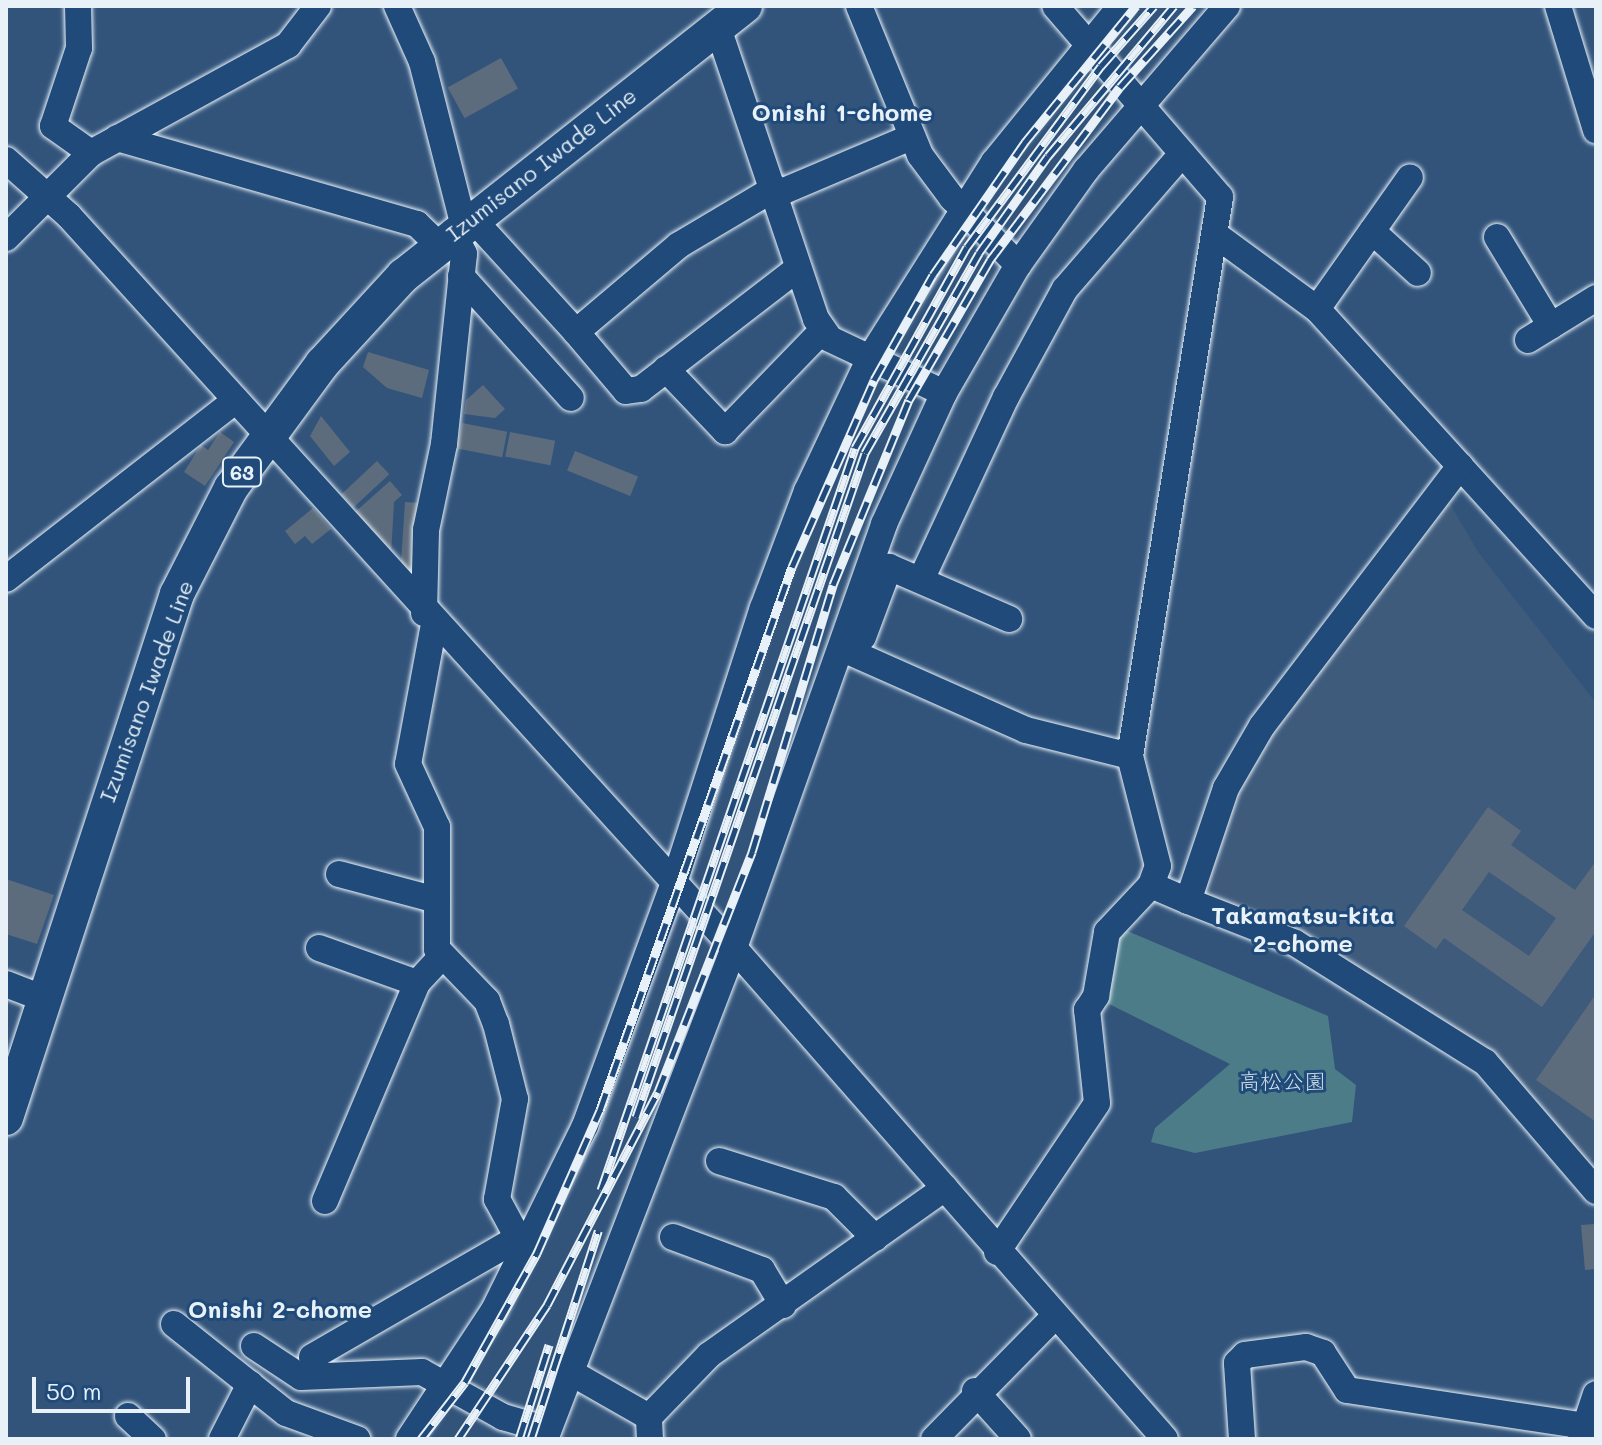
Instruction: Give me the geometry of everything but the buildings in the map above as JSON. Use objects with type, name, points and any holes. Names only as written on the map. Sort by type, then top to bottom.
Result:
[{"type":"main road","name":"Izumisano Iwade Line","points":[[6,1118],[177,594],[231,488],[322,364],[456,229],[745,6]]},
{"type":"street","points":[[78,6],[79,48],[53,126],[91,153]]},
{"type":"street","points":[[6,238],[91,153],[288,45],[318,6]]},
{"type":"street","points":[[397,6],[422,62],[456,229],[464,254],[444,444],[426,530],[429,618],[408,764],[437,827],[441,957],[487,1001],[515,1099],[497,1199],[523,1239]]},
{"type":"street","points":[[859,6],[911,137],[964,210],[1018,265]]},
{"type":"street","points":[[997,1252],[1097,1103],[1087,1010],[1096,996],[1107,932],[1151,885],[1158,866],[1130,756],[1220,197],[1055,6]]},
{"type":"street","points":[[409,1439],[448,1382],[585,1126],[673,886],[768,594],[807,491],[870,358],[964,210],[1085,43],[1121,6]]},
{"type":"street","points":[[841,701],[849,652],[884,524],[944,393],[1018,265],[1141,105],[1227,6]]},
{"type":"street","points":[[1558,6],[1594,118]]},
{"type":"street","points":[[718,28],[776,191],[798,268],[823,330],[870,358],[944,393]]},
{"type":"street","points":[[576,332],[679,245],[776,191],[911,137]]},
{"type":"street","points":[[117,138],[417,224],[456,229],[576,332],[626,391],[641,389],[798,268]]},
{"type":"street","points":[[921,580],[1006,397],[1065,289],[1182,154]]},
{"type":"street","points":[[6,160],[48,196],[268,434],[429,618],[673,886],[734,948],[945,1188],[997,1252],[1165,1439]]},
{"type":"street","points":[[1317,309],[1410,177]]},
{"type":"street","points":[[1372,231],[1418,273]]},
{"type":"street","points":[[1216,235],[1317,309],[1596,616]]},
{"type":"street","points":[[1497,237],[1540,333],[1596,298]]},
{"type":"street","points":[[461,276],[571,398]]},
{"type":"street","points":[[666,369],[725,431],[823,330]]},
{"type":"street","points":[[6,579],[236,400]]},
{"type":"street","points":[[1188,901],[1226,788],[1262,726],[1460,466]]},
{"type":"street","points":[[254,1346],[301,1377],[422,1372],[448,1382],[500,1428],[547,1434],[849,652],[889,567],[1009,619]]},
{"type":"street","points":[[849,652],[1026,730],[1130,756]]},
{"type":"street","points":[[339,874],[437,900]]},
{"type":"street","points":[[1151,885],[1295,943],[1485,1062],[1596,1191]]},
{"type":"street","points":[[319,948],[417,983]]},
{"type":"street","points":[[325,1201],[417,983],[441,957]]},
{"type":"street","points":[[6,984],[45,999]]},
{"type":"street","points":[[719,1161],[834,1197],[875,1238]]},
{"type":"street","points":[[570,1372],[650,1428],[709,1355],[945,1188]]},
{"type":"street","points":[[673,1237],[762,1270],[783,1305]]},
{"type":"street","points":[[312,1357],[523,1239]]},
{"type":"street","points":[[934,1439],[975,1391],[1055,1316]]},
{"type":"street","points":[[174,1324],[286,1413],[357,1439]]},
{"type":"street","points":[[1242,1439],[1237,1363],[1245,1355],[1306,1347],[1323,1353],[1347,1390],[1584,1432],[1596,1394]]},
{"type":"street","points":[[222,1439],[250,1384]]},
{"type":"street","points":[[975,1391],[1018,1439]]},
{"type":"street","points":[[128,1416],[153,1439]]},
{"type":"shaded area","points":[[1446,497],[1478,552],[1596,703],[1596,1156],[1584,1164],[1493,1058],[1397,991],[1298,935],[1201,893],[1236,790],[1271,728]]},
{"type":"green space","name":"高松公園","points":[[1118,927],[1328,1016],[1335,1069],[1356,1085],[1352,1122],[1195,1153],[1151,1142],[1155,1128],[1230,1064],[1103,1001]]},
{"type":"railway","points":[[421,1439],[465,1382],[537,1253],[600,1110],[792,567],[874,380],[933,275],[1025,142],[1136,6]]},
{"type":"railway","points":[[601,1190],[855,448],[967,247],[1101,66],[1154,6]]},
{"type":"railway","points":[[636,1117],[865,453],[979,253],[1048,156],[1174,6]]},
{"type":"railway","points":[[458,1439],[547,1305],[658,1092],[752,852],[833,585],[909,400],[990,260],[1120,87],[1193,6]]},
{"type":"railway","points":[[531,1439],[598,1231]]},
{"type":"railway","points":[[519,1439],[549,1345]]},
{"type":"district","name":"Onishi 1-chome","points":[[842,112]]},
{"type":"district","name":"Takamatsu-kita 2-chome","points":[[1303,929]]},
{"type":"district","name":"Onishi 2-chome","points":[[280,1309]]}]
